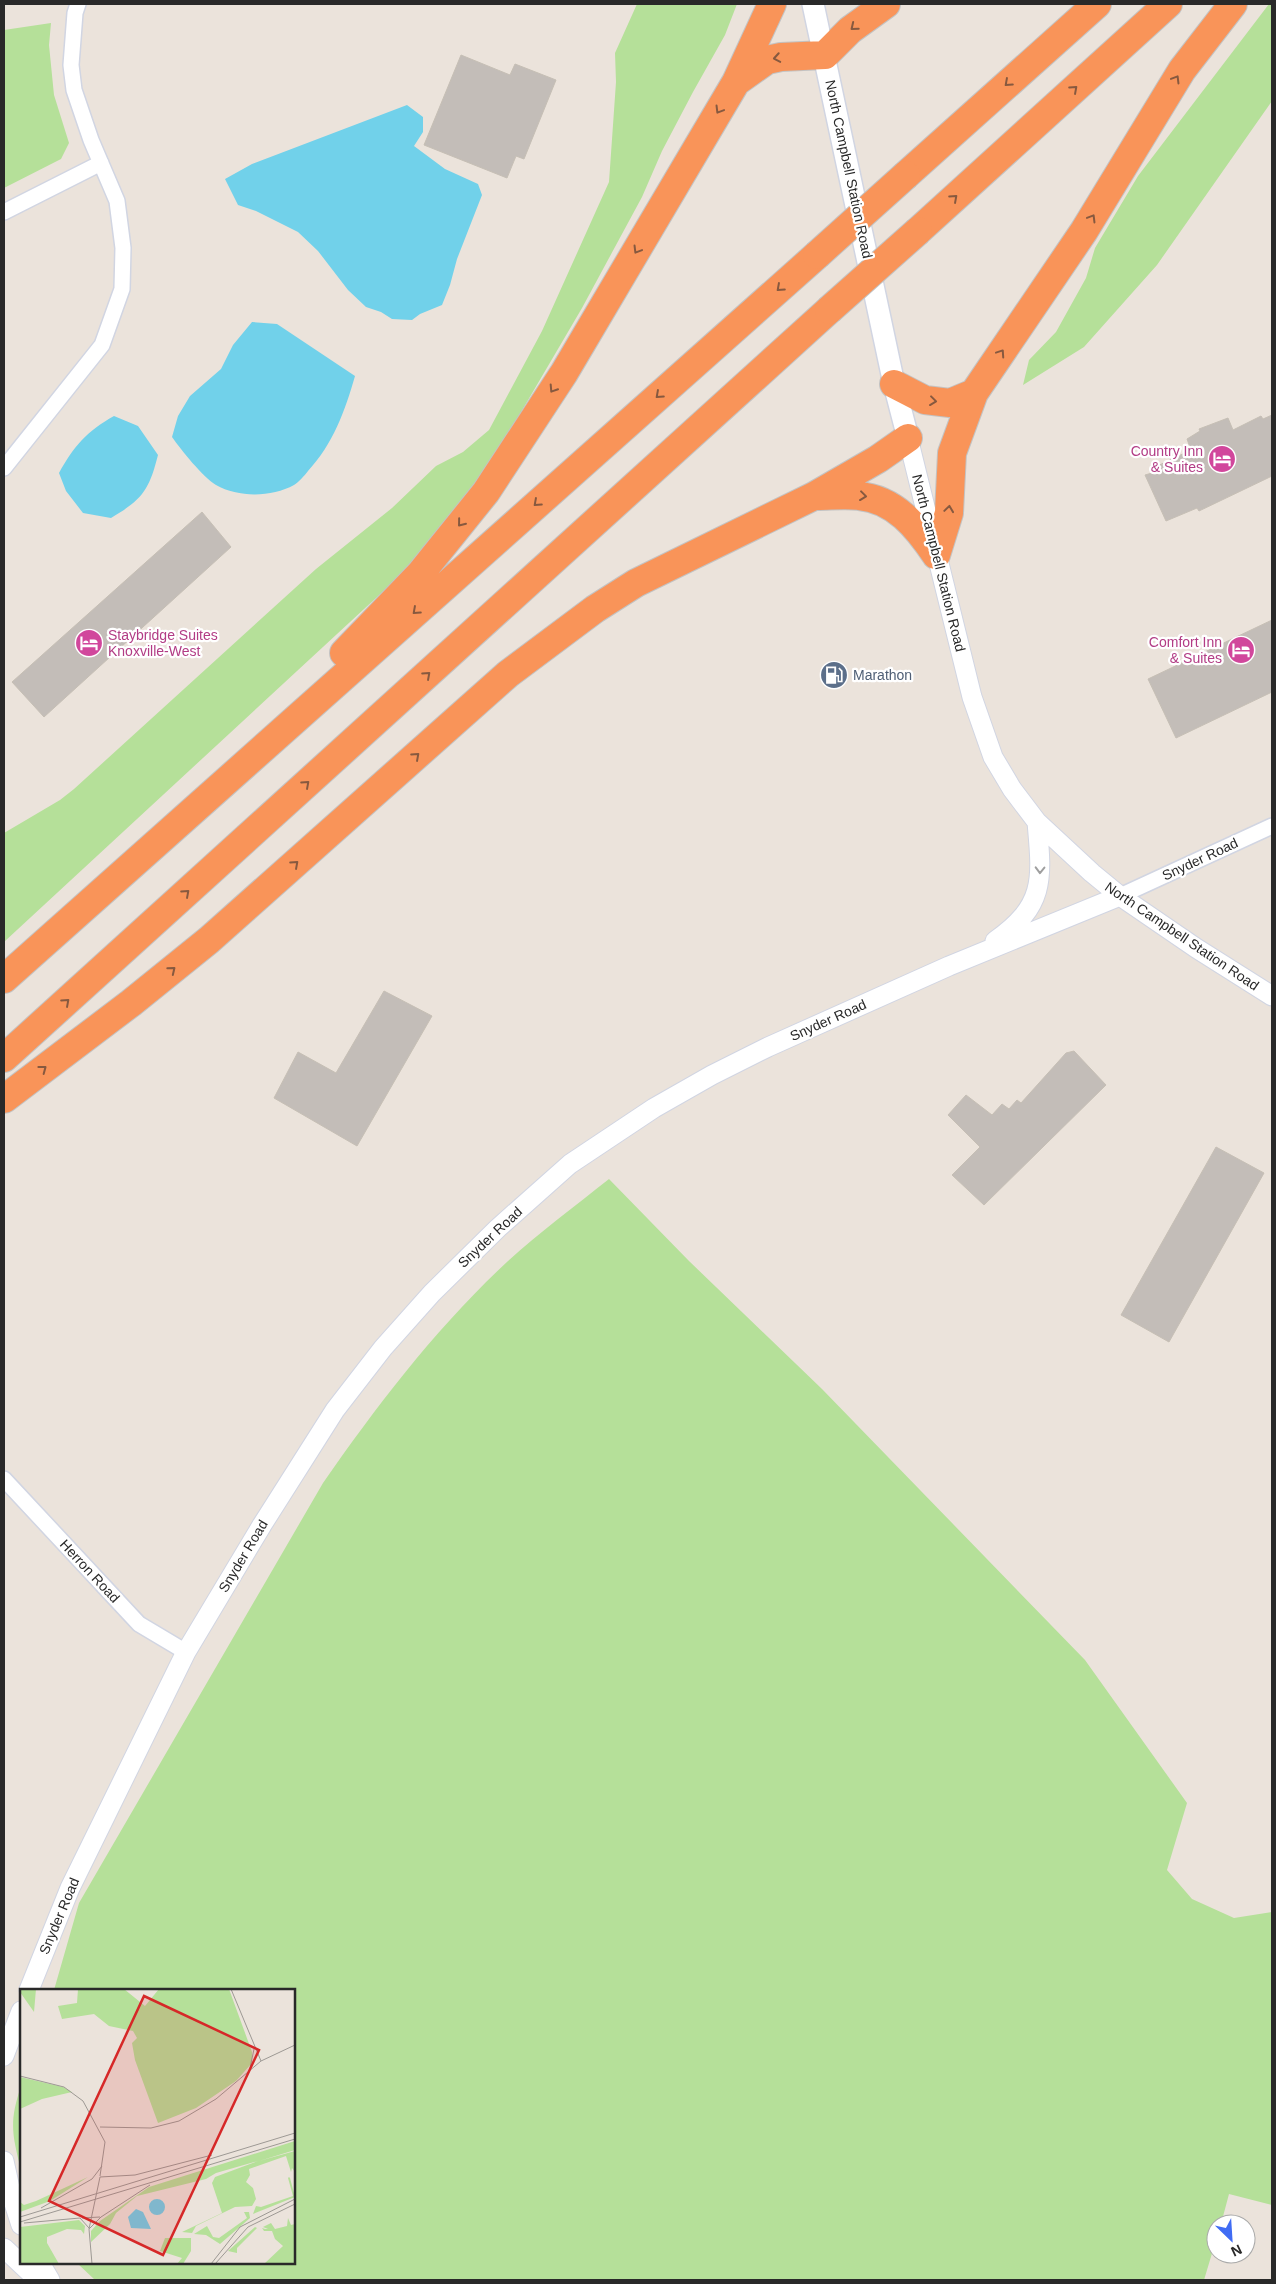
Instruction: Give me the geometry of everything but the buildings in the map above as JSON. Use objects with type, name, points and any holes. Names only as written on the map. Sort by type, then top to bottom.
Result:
[{"type":"highway","points":[[199,804],[420,574],[486,492],[564,373],[736,82],[772,4]]},
{"type":"highway","points":[[736,82],[768,60],[781,57],[825,55],[850,30],[886,4]]},
{"type":"highway","points":[[4,979],[1097,4]]},
{"type":"highway","points":[[4,1058],[1168,4]]},
{"type":"highway","points":[[936,555],[949,514],[952,453],[974,394],[1084,231],[1182,70],[1233,4]]},
{"type":"highway","points":[[894,384],[925,400],[950,403],[974,394]]},
{"type":"highway","points":[[4,1098],[131,1003],[209,940],[508,674],[595,609],[636,583],[814,496],[878,459],[908,438]]},
{"type":"highway","points":[[814,496],[858,495],[884,503],[915,526],[936,555]]},
{"type":"main road","name":"North Campbell Station Road","points":[[813,4],[894,384],[908,438]]},
{"type":"street","points":[[4,468],[102,345],[122,289],[123,248],[117,201],[91,140],[74,90],[71,65],[75,14],[78,4]]},
{"type":"street","points":[[4,212],[101,163]]},
{"type":"street","name":"North Campbell Station Road","points":[[908,438],[972,697],[993,757],[1012,789],[1037,822],[1086,868],[1120,896],[1196,948],[1272,996]]},
{"type":"street","points":[[975,956],[1023,918],[1036,896],[1040,875],[1037,822]]},
{"type":"street","name":"Snyder Road","points":[[29,1989],[70,1888],[186,1652],[262,1525],[334,1410],[383,1348],[432,1293],[498,1228],[563,1171],[654,1108],[712,1075],[768,1047],[975,956],[1120,896],[1272,826]]},
{"type":"street","name":"Herron Road","points":[[4,1478],[139,1624],[186,1652]]},
{"type":"street","points":[[4,2056],[20,2014]]},
{"type":"street","points":[[4,2161],[12,2197],[20,2221]]},
{"type":"street","points":[[4,2248],[20,2263]]},
{"type":"street","points":[[21,2264],[38,2280]]},
{"type":"street","points":[[41,2264],[50,2280]]},
{"type":"green space","points":[[637,4],[737,4],[725,35],[662,151],[642,197],[582,308],[494,458],[416,561],[4,942],[4,833],[60,800],[74,789],[316,569],[392,508],[436,466],[463,452],[489,430],[542,331],[609,182],[616,82],[615,53]]},
{"type":"green space","points":[[1269,4],[1272,4],[1272,101],[1157,265],[1084,347],[1023,385],[1029,360],[1056,332],[1086,278],[1095,248],[1138,176]]},
{"type":"green space","points":[[51,23],[49,45],[54,95],[69,143],[61,159],[4,188],[4,30]]},
{"type":"green space","points":[[609,1179],[689,1261],[822,1389],[1085,1660],[1187,1803],[1167,1870],[1192,1899],[1234,1918],[1272,1912],[1272,2205],[1229,2194],[1224,2214],[1206,2214],[1206,2264],[1209,2264],[1204,2280],[95,2280],[78,2264],[295,2264],[295,1989],[54,1989],[79,1903],[323,1483],[387,1395],[433,1339],[508,1261]]},
{"type":"green space","points":[[20,2089],[20,2165],[13,2128]]},
{"type":"water","points":[[407,105],[423,117],[423,132],[414,146],[445,169],[478,184],[482,195],[457,259],[442,305],[420,314],[412,320],[392,319],[381,312],[366,307],[348,290],[318,251],[298,232],[256,211],[238,205],[225,179],[252,164]]},
{"type":"water","points":[[252,322],[277,324],[355,376],[337,427],[317,461],[296,484],[266,494],[245,494],[216,485],[186,456],[172,437],[178,416],[190,396],[221,369],[233,345]]},
{"type":"water","points":[[114,416],[138,426],[158,455],[148,485],[138,499],[111,518],[83,513],[66,491],[59,473],[82,440],[96,427]]},
{"type":"place","name":"Country Inn & Suites","points":[[1222,459]]},
{"type":"place","name":"Staybridge Suites Knoxville-West","points":[[89,643]]},
{"type":"place","name":"Comfort Inn & Suites","points":[[1241,650]]},
{"type":"place","name":"Marathon","points":[[834,675]]}]
